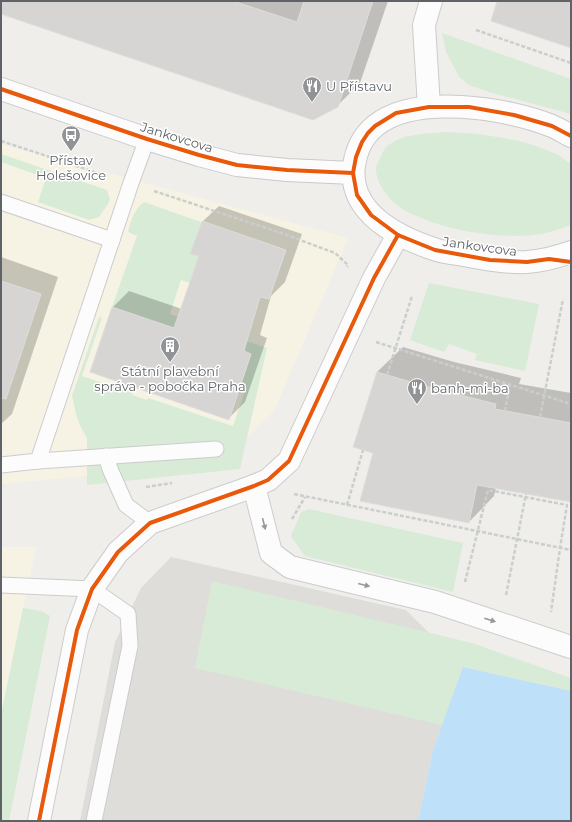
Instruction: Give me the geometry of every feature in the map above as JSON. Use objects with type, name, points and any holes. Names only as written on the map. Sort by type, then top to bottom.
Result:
[{"type":"street","points":[[429,107],[424,25],[431,1]]},
{"type":"street","name":"Jankovcova","points":[[1,89],[147,139],[237,165],[287,170],[353,173]]},
{"type":"street","name":"Jankovcova","points":[[571,136],[552,126],[514,115],[469,107],[429,107],[396,113],[375,126],[362,142],[356,157],[353,173],[357,195],[371,215],[398,235],[435,250],[490,260],[526,262],[549,259],[571,262]]},
{"type":"street","points":[[39,821],[77,630],[92,589],[118,552],[150,523],[268,480],[288,461],[374,278],[398,235]]},
{"type":"street","points":[[549,259],[571,252]]},
{"type":"street","points":[[254,486],[272,553],[290,567],[435,602],[571,647]]},
{"type":"lane","points":[[38,461],[147,139]]},
{"type":"lane","points":[[1,202],[112,240]]},
{"type":"lane","points":[[1,465],[38,461],[216,449]]},
{"type":"lane","points":[[106,456],[126,506],[150,523]]},
{"type":"lane","points":[[1,585],[92,589],[128,614],[130,646],[94,821]]},
{"type":"path","points":[[476,30],[571,63]]},
{"type":"path","points":[[1,141],[281,233],[335,253],[348,266],[345,273]]},
{"type":"path","points":[[387,375],[412,296]]},
{"type":"path","points":[[540,417],[562,299]]},
{"type":"path","points":[[349,332],[395,349],[571,404]]},
{"type":"path","points":[[505,411],[510,385]]},
{"type":"path","points":[[346,505],[363,450]]},
{"type":"path","points":[[126,506],[143,487],[175,483]]},
{"type":"path","points":[[254,486],[571,550]]},
{"type":"path","points":[[464,584],[488,489],[568,503],[560,548],[551,618]]},
{"type":"path","points":[[506,597],[525,495]]},
{"type":"shaded area","points":[[1,144],[348,238],[274,411],[219,464],[1,484]]},
{"type":"shaded area","points":[[1,547],[36,547],[1,715]]},
{"type":"shaded area","points":[[171,557],[406,610],[463,667],[433,750],[418,821],[80,821],[115,642],[141,588]]},
{"type":"green space","points":[[442,33],[571,79],[571,114],[489,92],[469,85],[459,77],[446,52]]},
{"type":"green space","points":[[443,132],[486,135],[515,140],[558,155],[571,164],[571,225],[542,234],[526,236],[491,235],[456,229],[423,219],[402,209],[386,194],[378,181],[376,174],[376,167],[385,148],[396,140],[409,136]]},
{"type":"green space","points":[[1,154],[107,190],[110,199],[108,204],[99,217],[89,220],[38,202],[46,178],[1,162]]},
{"type":"green space","points":[[144,202],[201,222],[191,253],[199,256],[190,283],[181,280],[170,314],[267,348],[240,469],[87,485],[87,438],[81,428],[76,414],[72,396],[99,317],[102,318],[82,376],[133,393],[132,395],[147,400],[148,398],[233,426],[246,388],[240,386],[251,354],[112,307],[137,236],[128,232],[130,224],[135,212]]},
{"type":"green space","points":[[429,283],[539,304],[525,371],[475,360],[477,354],[449,344],[444,352],[410,340]]},
{"type":"green space","points":[[309,509],[463,543],[453,592],[305,556],[291,536],[301,512]]},
{"type":"green space","points":[[212,581],[472,643],[571,678],[571,691],[463,667],[442,725],[195,668]]},
{"type":"green space","points":[[23,608],[41,611],[50,616],[9,821],[1,821],[1,715]]},
{"type":"water","points":[[463,667],[571,691],[571,821],[418,821],[433,750]]},
{"type":"building","points":[[1,1],[233,1],[297,22],[304,1],[373,1],[338,107],[313,120],[1,14]]},
{"type":"building","points":[[497,1],[571,1],[571,48],[491,21]]},
{"type":"building","points":[[202,221],[286,250],[269,299],[260,297],[244,351],[251,354],[229,420],[90,372],[112,307],[174,328],[199,256],[190,254]]},
{"type":"building","points":[[1,281],[41,294],[6,399],[1,398]]},
{"type":"building","points":[[377,372],[428,387],[496,404],[495,409],[571,423],[571,502],[477,485],[469,523],[360,501],[373,453],[353,447]]},
{"type":"cycle path","points":[[1,89],[147,139],[237,165],[287,170],[353,173]]},
{"type":"cycle path","points":[[571,136],[552,126],[514,115],[469,107],[429,107],[396,113],[375,126],[362,142],[356,157],[353,173],[357,195],[371,215],[398,235],[435,250],[490,260],[527,262],[549,259],[571,262]]},
{"type":"cycle path","points":[[39,821],[77,630],[92,589],[118,552],[150,523],[268,480],[289,461],[374,278],[398,235]]},
{"type":"place","name":"U Přístavu","points":[[312,103]]},
{"type":"place","name":"Přístav Holešovice","points":[[71,152]]},
{"type":"place","name":"Státní plavební správa - pobočka Praha","points":[[170,363]]},
{"type":"place","name":"banh-mi-ba","points":[[417,405]]}]
